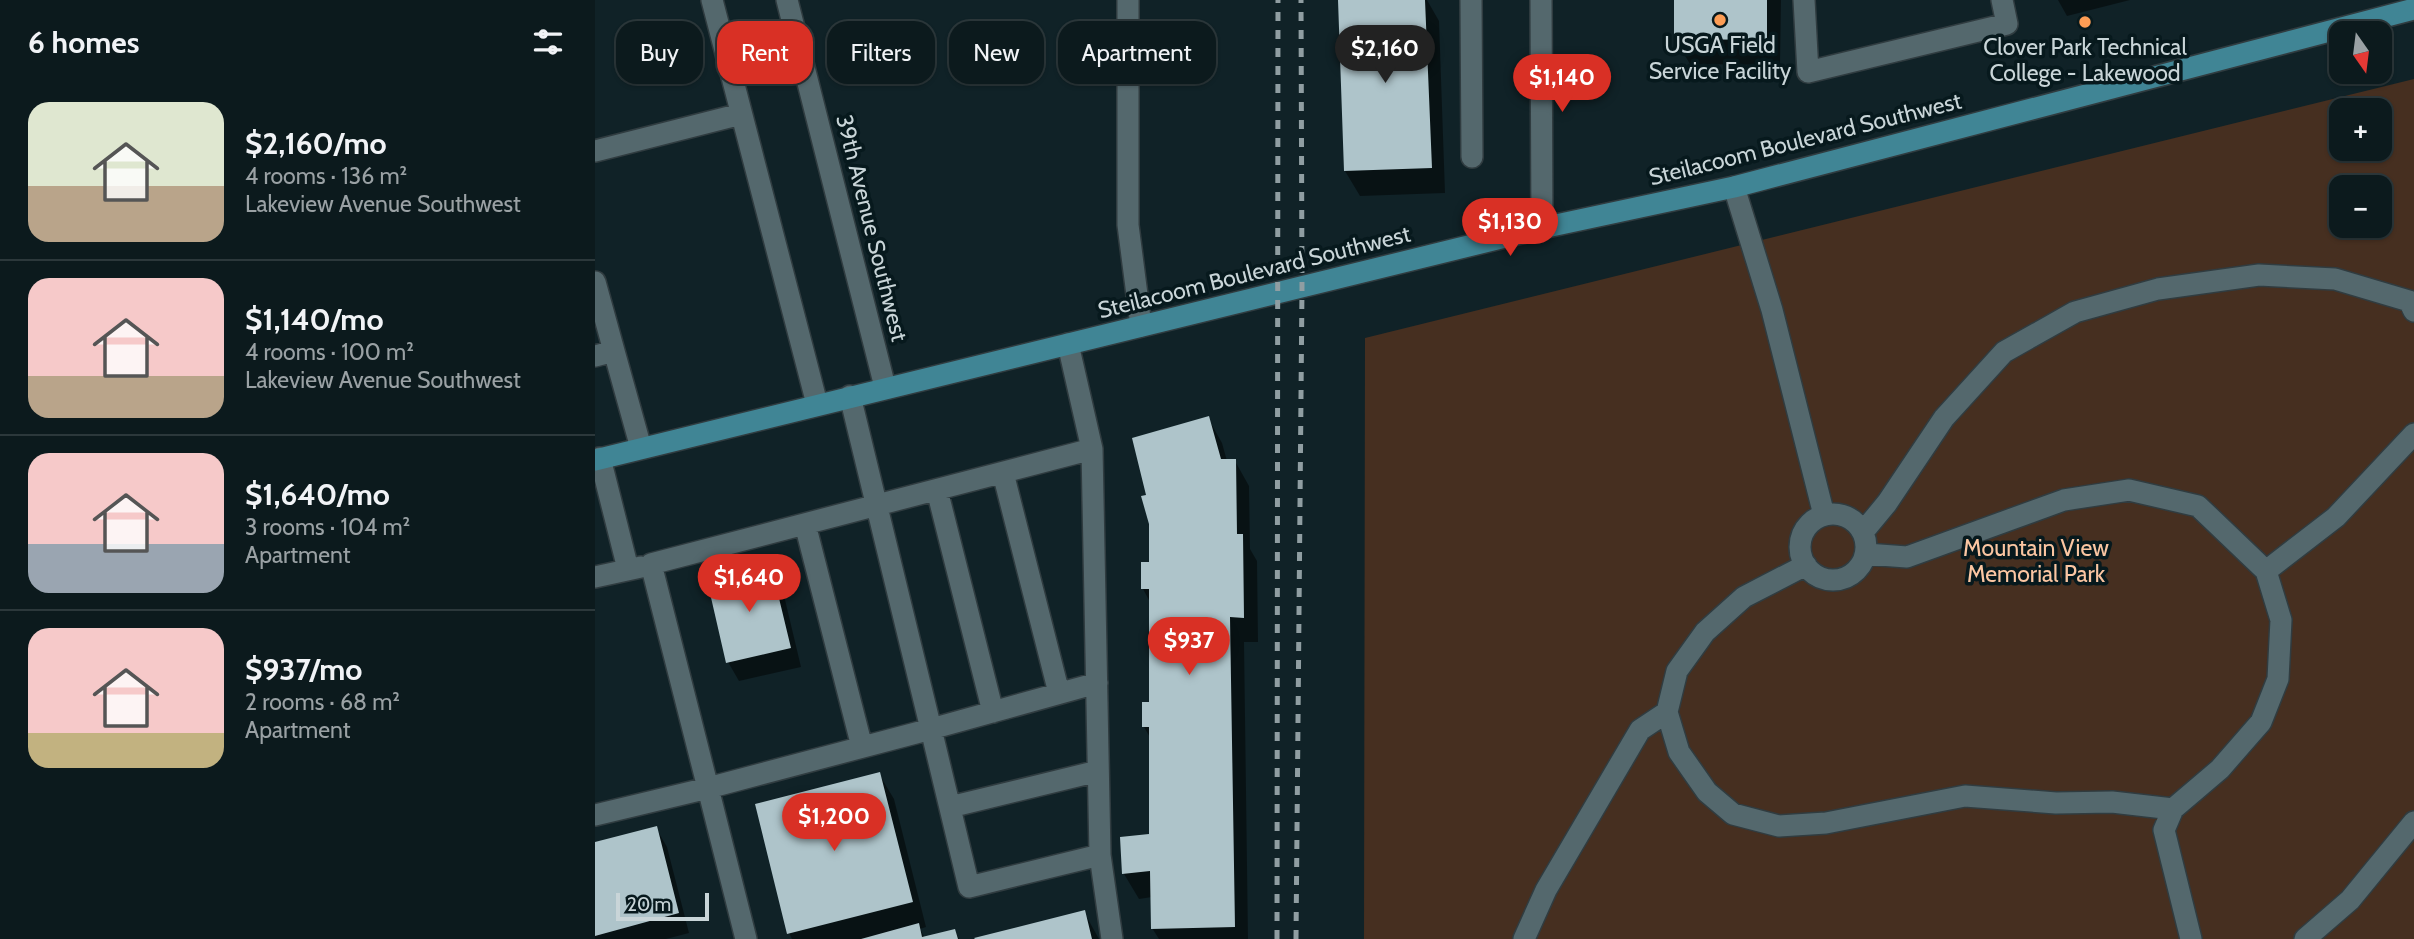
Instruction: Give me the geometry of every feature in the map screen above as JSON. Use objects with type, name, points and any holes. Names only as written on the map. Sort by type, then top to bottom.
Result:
[{"type":"main road","name":"Steilacoom Boulevard Southwest","points":[[598,459],[1542,228],[1734,187],[2414,9]]},
{"type":"street","points":[[712,0],[817,404]]},
{"type":"street","name":"39th Avenue Southwest","points":[[787,0],[885,387]]},
{"type":"street","points":[[1128,0],[1128,225],[1141,326]]},
{"type":"street","points":[[1471,0],[1472,157]]},
{"type":"street","points":[[1541,0],[1542,228]]},
{"type":"street","points":[[1804,0],[1808,72],[2007,24],[2002,0]]},
{"type":"street","points":[[595,151],[741,114]]},
{"type":"street","points":[[1734,187],[1772,310],[1824,515]]},
{"type":"street","points":[[1863,532],[1887,503],[1944,418],[2004,352],[2075,312],[2158,289],[2259,275],[2335,279],[2409,301],[2414,311]]},
{"type":"street","points":[[595,282],[604,353],[641,448]]},
{"type":"street","points":[[1068,344],[1092,449],[1100,855],[1112,939]]},
{"type":"street","points":[[850,396],[969,887],[1100,855]]},
{"type":"street","points":[[2266,570],[2336,517],[2414,434]]},
{"type":"street","points":[[595,578],[1092,449]]},
{"type":"street","points":[[598,459],[628,569]]},
{"type":"street","points":[[1003,472],[1059,694]]},
{"type":"street","points":[[937,489],[993,712]]},
{"type":"street","points":[[1866,554],[1907,557],[2064,500],[2129,490],[2198,506],[2266,570],[2281,620],[2278,679],[2261,722],[2220,769],[2173,809],[2164,830],[2191,939]]},
{"type":"street","points":[[1824,515],[1847,516],[1863,532],[1866,554],[1853,573],[1841,579],[1829,580],[1818,576],[1806,565],[1801,555],[1801,539],[1805,528],[1824,515]]},
{"type":"street","points":[[805,524],[862,747]]},
{"type":"street","points":[[651,564],[746,939]]},
{"type":"street","points":[[1806,565],[1744,597],[1705,632],[1677,670],[1667,712],[1679,752],[1707,792],[1733,814],[1779,826],[1826,823],[1965,796],[2056,803],[2112,802],[2173,809]]},
{"type":"street","points":[[595,815],[708,788],[1097,683]]},
{"type":"street","points":[[1524,939],[1546,890],[1640,730],[1667,712]]},
{"type":"street","points":[[950,807],[1098,771]]},
{"type":"street","points":[[2305,939],[2350,900],[2414,822]]},
{"type":"green space","name":"Mountain View Memorial Park","points":[[2414,79],[2414,939],[1364,939],[1365,338],[2329,100],[2329,161],[2392,161],[2392,98],[2337,98]]},
{"type":"building","points":[[1338,0],[1425,0],[1432,168],[1344,171]]},
{"type":"building","name":"USGA Field Service Facility","points":[[1674,0],[1767,0],[1767,40],[1674,39]]},
{"type":"building","points":[[1209,416],[1221,459],[1236,459],[1237,534],[1243,534],[1244,618],[1230,617],[1235,927],[1151,929],[1150,871],[1122,874],[1120,837],[1149,834],[1149,727],[1142,727],[1142,702],[1149,702],[1149,589],[1141,589],[1141,562],[1149,562],[1149,524],[1141,496],[1146,495],[1132,438]]},
{"type":"building","points":[[771,565],[791,648],[726,663],[707,580]]},
{"type":"building","points":[[880,772],[913,902],[787,934],[755,804]]},
{"type":"building","points":[[657,826],[679,913],[595,936],[595,842]]},
{"type":"building","points":[[1085,910],[1092,939],[974,938]]},
{"type":"building","points":[[919,923],[922,937],[955,929],[958,939],[861,939]]},
{"type":"railway","points":[[1277,939],[1278,0]]},
{"type":"railway","points":[[1296,939],[1302,288],[1301,0]]},
{"type":"place","name":"USGA Field Service Facility","points":[[1720,20]]},
{"type":"place","name":"Clover Park Technical College - Lakewood","points":[[2085,22]]}]
